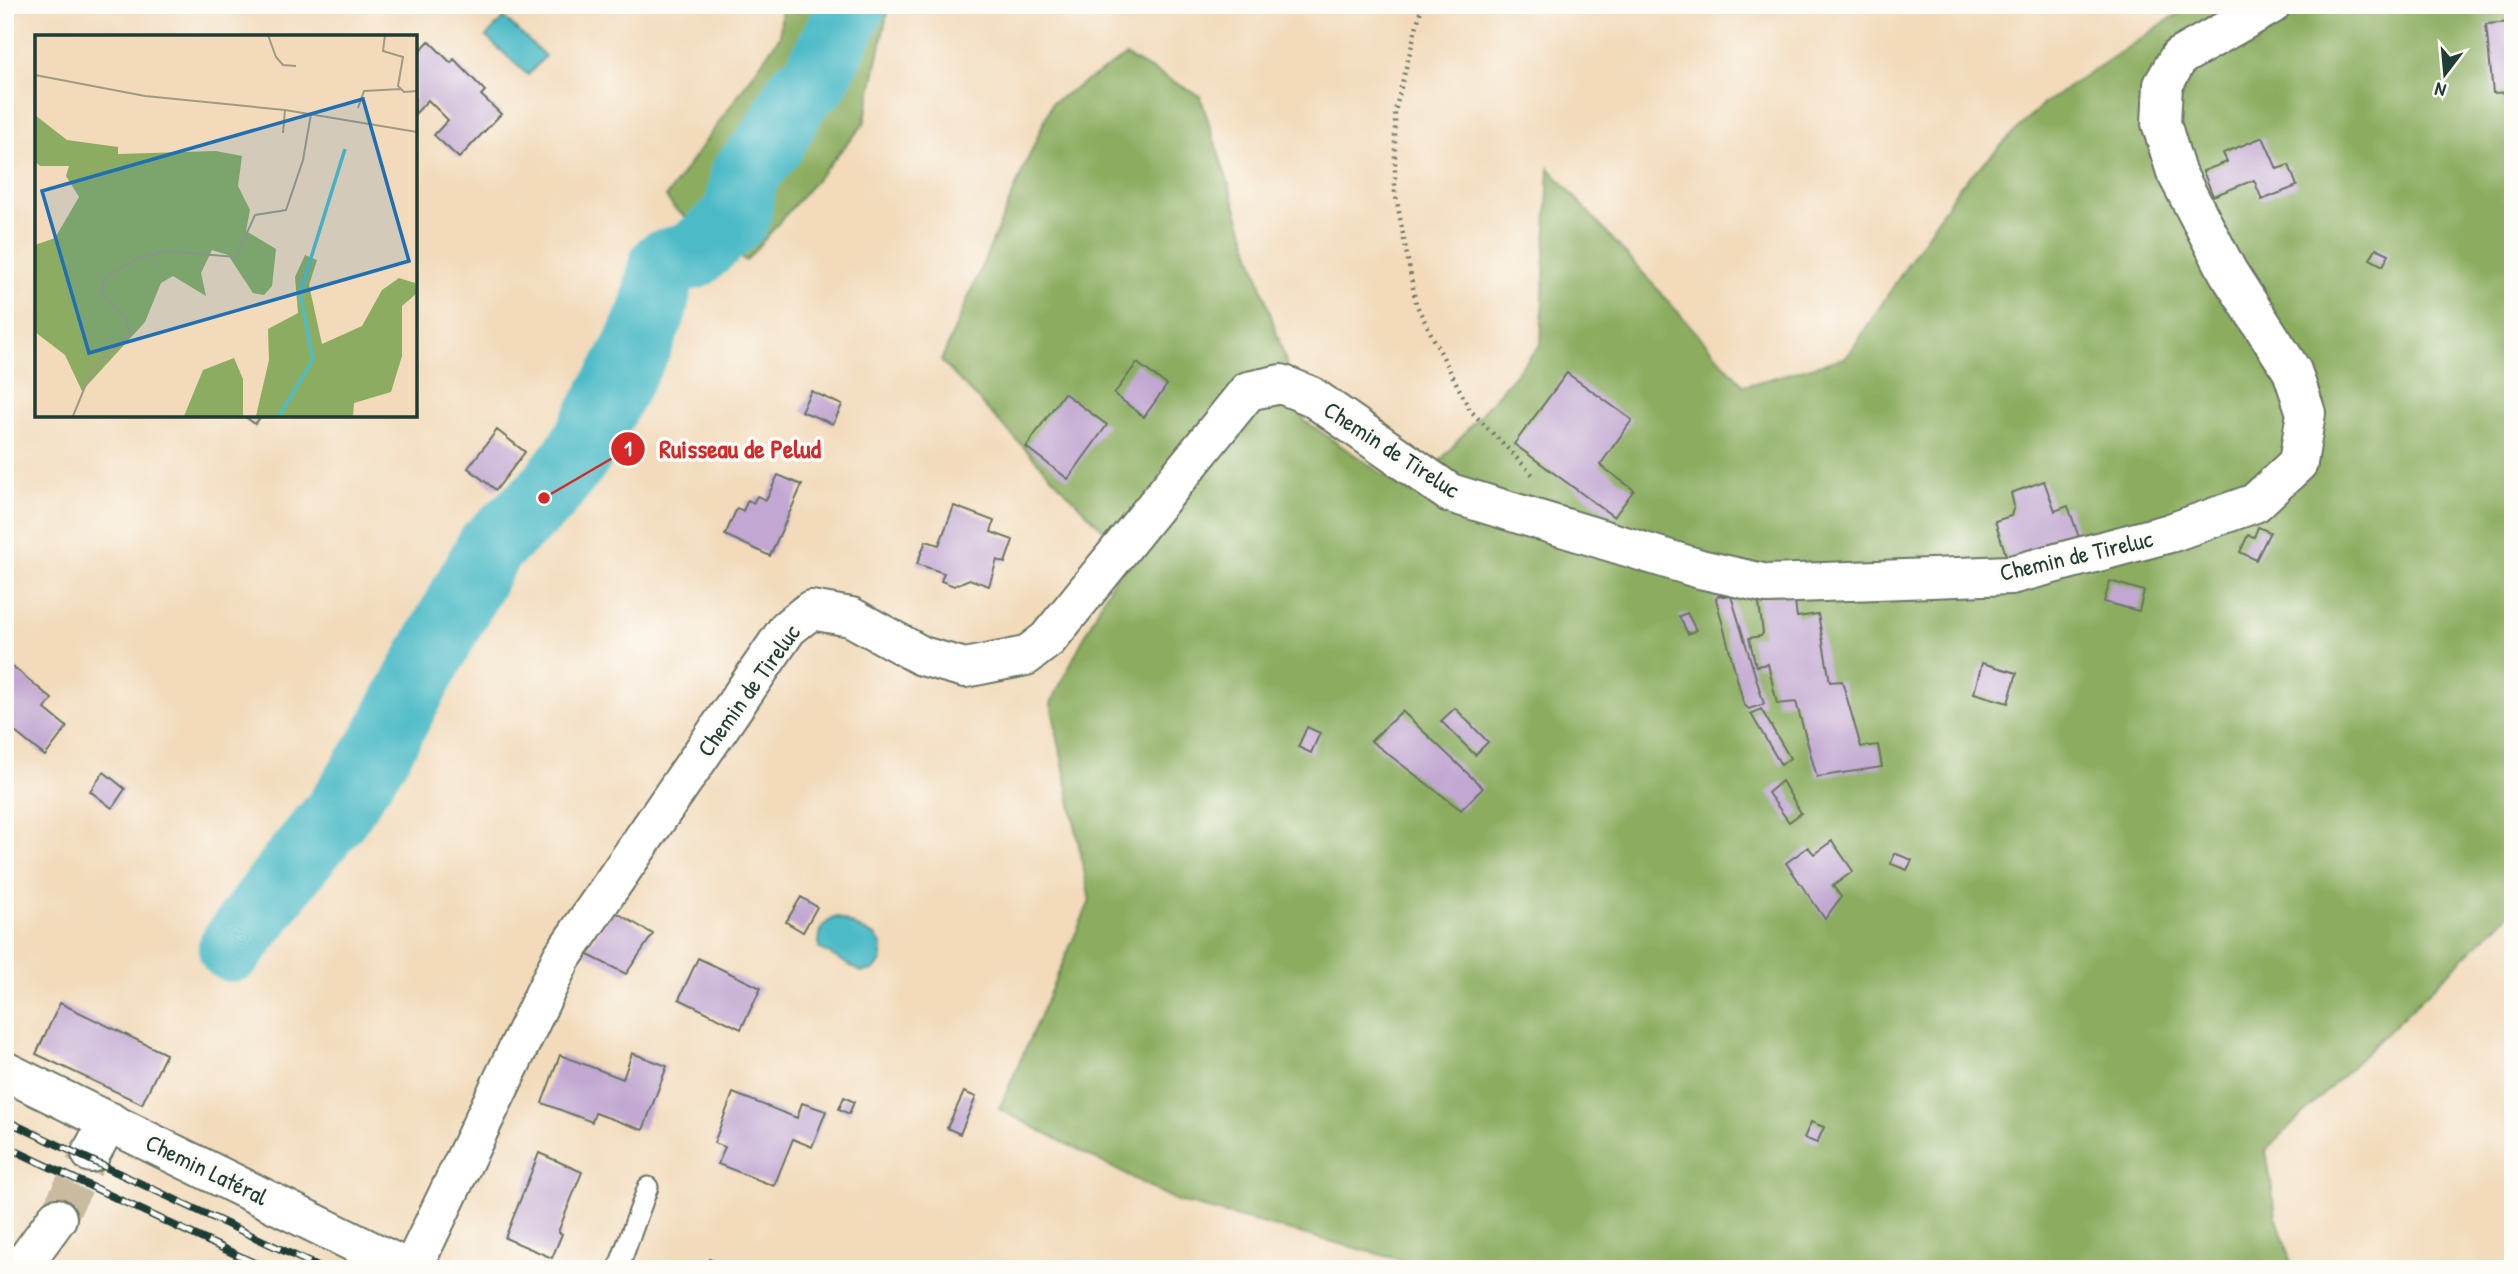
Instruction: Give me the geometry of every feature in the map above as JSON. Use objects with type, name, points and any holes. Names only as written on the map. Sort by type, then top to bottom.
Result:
[{"type":"street","name":"Chemin de Tireluc","points":[[410,1269],[562,957],[788,628],[811,610],[851,617],[922,656],[965,668],[1026,656],[1048,639],[1248,391],[1280,384],[1311,396],[1450,493],[1543,519],[1700,569],[1767,584],[2011,575],[2170,533],[2255,503],[2298,463],[2306,413],[2292,371],[2228,272],[2176,172],[2161,124],[2164,85],[2179,57],[2271,5]]},
{"type":"street","name":"Chemin Latéral","points":[[5,1071],[100,1137],[410,1269]]},
{"type":"street","points":[[20,1269],[57,1218]]},
{"type":"lane","points":[[618,1269],[648,1186]]},
{"type":"path","points":[[1422,5],[1395,111],[1395,191],[1416,304],[1470,410],[1542,482],[1543,519]]},
{"type":"green space","points":[[782,5],[889,5],[864,124],[746,261],[674,208],[666,197],[780,36]]},
{"type":"green space","points":[[2191,5],[2513,5],[2513,910],[2266,1150],[2276,1216],[2293,1269],[1435,1269],[1177,1201],[999,1109],[1090,901],[1051,703],[1126,554],[941,361],[1052,103],[1126,56],[1200,96],[1305,421],[1412,494],[1541,344],[1549,168],[1744,386],[1847,357],[1958,188],[2042,105]]},
{"type":"water","points":[[504,18],[545,56],[528,75],[486,37]]},
{"type":"water","points":[[837,917],[875,936],[882,945],[882,960],[874,970],[861,972],[819,948],[822,929],[827,922]]},
{"type":"building","points":[[2513,22],[2513,92],[2493,93],[2486,24]]},
{"type":"building","points":[[429,41],[451,63],[454,59],[485,91],[481,95],[501,114],[459,158],[434,135],[448,120],[428,100],[416,113],[416,55]]},
{"type":"building","points":[[2263,137],[2277,169],[2289,165],[2297,186],[2262,200],[2254,180],[2213,196],[2203,171],[2227,162],[2223,153]]},
{"type":"building","points":[[2376,248],[2389,254],[2383,266],[2370,259]]},
{"type":"building","points":[[1137,363],[1167,385],[1144,417],[1114,394]]},
{"type":"building","points":[[1567,373],[1632,420],[1600,465],[1634,490],[1614,517],[1514,444]]},
{"type":"building","points":[[811,391],[842,405],[833,424],[801,411]]},
{"type":"building","points":[[1064,393],[1107,425],[1068,479],[1026,447]]},
{"type":"building","points":[[244,416],[261,416],[255,424]]},
{"type":"building","points":[[497,430],[525,452],[496,490],[468,468]]},
{"type":"building","points":[[778,475],[802,485],[770,556],[725,535],[737,508],[743,511],[748,500],[753,503],[757,496],[766,500]]},
{"type":"building","points":[[2044,481],[2055,511],[2068,506],[2082,546],[2009,564],[1995,521],[2011,516],[2014,506],[2011,493]]},
{"type":"building","points":[[954,506],[994,521],[991,532],[1013,540],[1005,563],[997,560],[989,586],[969,579],[954,586],[941,581],[944,573],[917,564],[926,541],[939,545]]},
{"type":"building","points":[[2258,527],[2270,532],[2256,560],[2240,552],[2248,535],[2254,537]]},
{"type":"building","points":[[2110,581],[2144,591],[2139,611],[2104,602]]},
{"type":"building","points":[[1794,595],[1797,617],[1818,614],[1830,682],[1842,681],[1861,747],[1878,745],[1882,767],[1817,777],[1796,702],[1777,704],[1768,664],[1756,666],[1749,638],[1761,636],[1763,633],[1758,596]]},
{"type":"building","points":[[1718,596],[1731,596],[1764,704],[1749,709],[1744,705],[1716,599]]},
{"type":"building","points":[[1687,613],[1696,630],[1688,634],[1679,616]]},
{"type":"building","points":[[1982,663],[2017,673],[2008,703],[1974,693]]},
{"type":"building","points":[[11,665],[52,699],[45,709],[67,727],[45,756],[5,724],[5,673]]},
{"type":"building","points":[[1455,708],[1488,742],[1475,755],[1441,721]]},
{"type":"building","points":[[1761,709],[1790,758],[1781,765],[1751,714]]},
{"type":"building","points":[[1402,711],[1483,788],[1461,810],[1371,741]]},
{"type":"building","points":[[1307,727],[1320,733],[1311,753],[1298,747]]},
{"type":"building","points":[[104,772],[125,789],[112,808],[90,791]]},
{"type":"building","points":[[1782,781],[1801,813],[1789,822],[1768,793]]},
{"type":"building","points":[[1832,841],[1853,871],[1833,886],[1841,897],[1825,919],[1786,863],[1808,847],[1814,854]]},
{"type":"building","points":[[1894,853],[1912,860],[1907,870],[1891,864]]},
{"type":"building","points":[[801,897],[817,907],[803,932],[786,922]]},
{"type":"building","points":[[612,910],[653,934],[626,974],[584,953]]},
{"type":"building","points":[[698,958],[761,988],[741,1029],[679,999]]},
{"type":"building","points":[[60,1003],[166,1054],[142,1104],[36,1054]]},
{"type":"building","points":[[632,1053],[667,1066],[643,1130],[595,1113],[592,1122],[542,1103],[560,1055],[623,1079]]},
{"type":"building","points":[[964,1092],[976,1097],[960,1134],[947,1128]]},
{"type":"building","points":[[733,1093],[797,1118],[802,1103],[826,1111],[812,1147],[793,1139],[774,1186],[718,1164],[725,1147],[714,1143]]},
{"type":"building","points":[[844,1097],[854,1102],[849,1114],[839,1109]]},
{"type":"building","points":[[1811,1122],[1824,1127],[1817,1143],[1804,1138]]},
{"type":"building","points":[[539,1153],[582,1172],[558,1232],[562,1234],[552,1258],[505,1238]]},
{"type":"building","points":[[709,1259],[735,1269],[705,1269]]},
{"type":"waterway","points":[[232,948],[293,866],[337,813],[380,748],[490,547],[544,498],[579,453],[637,347],[653,310],[663,264],[694,255],[737,216],[744,175],[771,143],[799,92],[815,80],[852,5]]},
{"type":"tunnel","points":[[57,1218],[91,1153]]},
{"type":"railway","points":[[5,1120],[323,1269]]},
{"type":"railway","points":[[5,1146],[267,1269]]},
{"type":"place","name":"Ruisseau de Pelud","points":[[544,498]]}]
